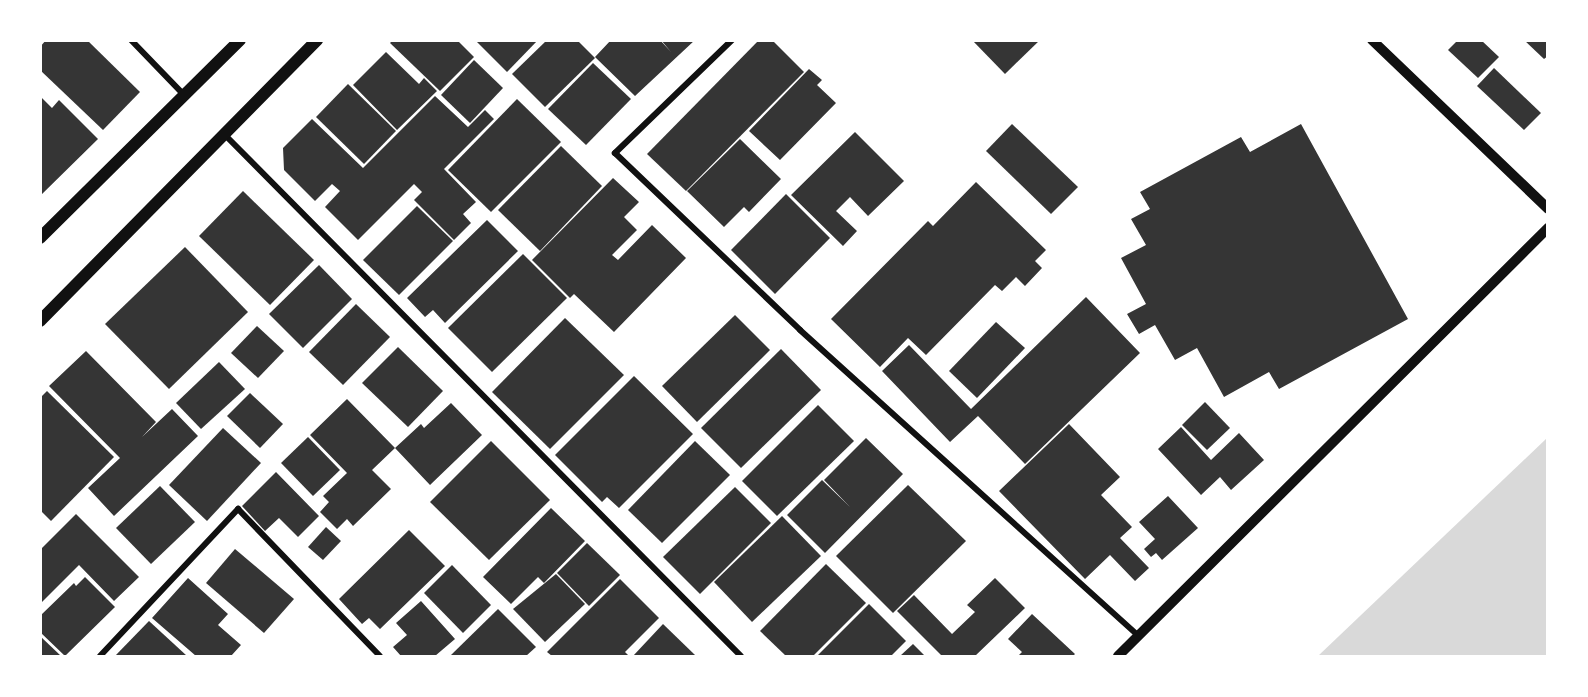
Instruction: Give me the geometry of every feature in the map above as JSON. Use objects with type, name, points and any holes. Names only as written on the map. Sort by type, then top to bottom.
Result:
[{"type":"main road","points":[[40,237],[240,40]]},
{"type":"main road","points":[[40,321],[317,40]]},
{"type":"street","points":[[131,40],[185,96]]},
{"type":"street","points":[[732,40],[615,153],[800,330],[1140,636]]},
{"type":"street","points":[[1372,40],[1548,209]]},
{"type":"street","points":[[225,135],[741,657]]},
{"type":"street","points":[[1118,657],[1548,228]]},
{"type":"street","points":[[100,657],[238,509],[381,657]]},
{"type":"shaded area","points":[[1547,438],[1547,656],[1318,656]]},
{"type":"building","points":[[46,40],[87,40],[140,92],[103,130],[40,70],[40,47]]},
{"type":"building","points":[[393,40],[457,40],[474,57],[440,91],[390,43]]},
{"type":"building","points":[[475,40],[538,40],[507,72]]},
{"type":"building","points":[[547,40],[577,40],[595,58],[545,107],[512,74]]},
{"type":"building","points":[[611,40],[660,40],[671,52],[661,40],[695,40],[635,96],[595,57]]},
{"type":"building","points":[[759,40],[772,40],[804,72],[686,191],[647,154]]},
{"type":"building","points":[[972,40],[1040,40],[1005,74]]},
{"type":"building","points":[[1458,40],[1481,40],[1499,57],[1478,78],[1448,50]]},
{"type":"building","points":[[1524,40],[1548,40],[1548,56],[1544,59]]},
{"type":"building","points":[[386,52],[419,84],[424,78],[437,91],[397,130],[353,85]]},
{"type":"building","points":[[474,60],[503,88],[470,123],[441,95]]},
{"type":"building","points":[[593,63],[631,99],[586,145],[548,109]]},
{"type":"building","points":[[1494,68],[1541,113],[1524,130],[1477,86]]},
{"type":"building","points":[[809,69],[822,80],[817,85],[836,103],[780,160],[749,131]]},
{"type":"building","points":[[348,84],[396,131],[364,164],[316,117]]},
{"type":"building","points":[[40,96],[52,108],[59,100],[98,139],[40,196]]},
{"type":"building","points":[[435,96],[468,127],[485,110],[494,119],[444,169],[476,202],[463,214],[471,223],[454,240],[414,200],[422,192],[414,184],[358,240],[325,207],[340,191],[332,184],[315,201],[284,170],[283,148],[312,119],[363,168]]},
{"type":"building","points":[[517,99],[561,142],[491,212],[448,170]]},
{"type":"building","points":[[1012,124],[1078,187],[1051,214],[986,151]]},
{"type":"building","points":[[1301,124],[1408,319],[1279,389],[1269,372],[1224,397],[1197,348],[1175,360],[1155,325],[1139,334],[1127,314],[1146,304],[1121,258],[1146,245],[1131,219],[1150,209],[1140,192],[1241,137],[1250,152]]},
{"type":"building","points":[[855,132],[904,181],[868,216],[850,197],[836,211],[857,231],[843,246],[791,195]]},
{"type":"building","points":[[740,139],[781,179],[749,212],[744,207],[724,227],[687,191]]},
{"type":"building","points":[[561,146],[602,186],[540,251],[498,210]]},
{"type":"building","points":[[613,178],[639,202],[624,217],[637,230],[612,255],[618,260],[652,225],[686,258],[614,332],[574,294],[570,298],[532,260]]},
{"type":"building","points":[[976,182],[1046,250],[1035,261],[1042,268],[1025,286],[1016,277],[1002,291],[995,285],[926,355],[908,338],[880,367],[831,319],[928,221],[933,226]]},
{"type":"building","points":[[243,191],[314,260],[270,305],[199,236]]},
{"type":"building","points":[[786,194],[830,238],[775,294],[731,250]]},
{"type":"building","points":[[417,206],[453,241],[399,295],[363,260]]},
{"type":"building","points":[[487,220],[518,251],[445,323],[433,310],[425,317],[407,298]]},
{"type":"building","points":[[185,247],[248,312],[169,389],[105,324]]},
{"type":"building","points":[[523,254],[567,298],[492,372],[448,328]]},
{"type":"building","points":[[319,265],[352,299],[303,348],[269,314]]},
{"type":"building","points":[[1086,297],[1140,353],[1025,464],[978,416],[950,442],[882,371],[909,345],[971,409]]},
{"type":"building","points":[[356,304],[390,337],[343,385],[309,352]]},
{"type":"building","points":[[735,315],[770,350],[697,422],[662,386]]},
{"type":"building","points":[[565,318],[624,375],[550,449],[492,392]]},
{"type":"building","points":[[996,322],[1025,348],[977,398],[949,371]]},
{"type":"building","points":[[257,326],[284,351],[258,378],[231,353]]},
{"type":"building","points":[[398,347],[443,391],[408,427],[362,383]]},
{"type":"building","points":[[781,349],[821,390],[741,468],[701,428]]},
{"type":"building","points":[[86,351],[156,422],[142,437],[172,409],[198,436],[114,516],[88,488],[120,458],[49,386]]},
{"type":"building","points":[[219,362],[245,389],[201,429],[176,403]]},
{"type":"building","points":[[634,376],[693,434],[619,508],[607,497],[602,502],[555,455]]},
{"type":"building","points":[[47,391],[114,457],[51,521],[40,510],[40,398]]},
{"type":"building","points":[[250,393],[283,424],[260,448],[227,416]]},
{"type":"building","points":[[347,399],[395,448],[372,470],[391,489],[353,526],[347,519],[337,529],[320,512],[329,502],[323,496],[347,473],[310,435]]},
{"type":"building","points":[[1205,402],[1230,428],[1207,450],[1182,425]]},
{"type":"building","points":[[451,403],[482,435],[430,485],[395,448],[421,424],[424,428]]},
{"type":"building","points":[[818,405],[854,441],[777,516],[742,481]]},
{"type":"building","points":[[1069,424],[1120,477],[1101,495],[1132,527],[1120,538],[1149,568],[1135,581],[1110,555],[1085,579],[999,491]]},
{"type":"building","points":[[1181,427],[1211,460],[1239,433],[1264,460],[1231,490],[1220,477],[1201,495],[1158,449]]},
{"type":"building","points":[[223,428],[261,463],[207,521],[169,485]]},
{"type":"building","points":[[308,437],[340,470],[313,496],[281,463]]},
{"type":"building","points":[[866,438],[903,474],[825,553],[787,515],[822,480],[850,507],[824,480]]},
{"type":"building","points":[[491,441],[550,500],[489,560],[430,502]]},
{"type":"building","points":[[695,441],[730,475],[662,543],[628,510]]},
{"type":"building","points":[[276,472],[319,516],[298,537],[279,518],[265,531],[242,506]]},
{"type":"building","points":[[908,485],[966,541],[893,613],[836,556]]},
{"type":"building","points":[[160,486],[195,522],[151,564],[116,528]]},
{"type":"building","points":[[735,487],[771,523],[700,594],[663,557]]},
{"type":"building","points":[[1168,496],[1198,528],[1162,560],[1156,553],[1151,557],[1144,549],[1155,539],[1139,522]]},
{"type":"building","points":[[551,508],[585,541],[544,583],[538,577],[511,604],[483,577]]},
{"type":"building","points":[[76,514],[139,577],[114,601],[79,565],[40,604],[40,550]]},
{"type":"building","points":[[782,516],[821,556],[752,622],[714,582]]},
{"type":"building","points":[[326,527],[341,541],[323,560],[308,547]]},
{"type":"building","points":[[409,530],[445,566],[380,629],[369,618],[362,624],[339,599]]},
{"type":"building","points":[[587,543],[620,575],[589,606],[557,573]]},
{"type":"building","points":[[235,549],[294,599],[264,633],[206,583]]},
{"type":"building","points":[[826,564],[866,603],[813,656],[786,656],[760,631]]},
{"type":"building","points":[[452,565],[491,605],[463,633],[424,593]]},
{"type":"building","points":[[556,574],[585,604],[545,642],[513,609]]},
{"type":"building","points":[[85,577],[115,607],[65,656],[40,632],[40,616],[74,583],[76,586]]},
{"type":"building","points":[[188,578],[228,614],[218,625],[241,645],[231,656],[196,656],[152,618]]},
{"type":"building","points":[[995,578],[1025,608],[975,656],[942,656],[897,611],[914,595],[952,634],[975,612],[967,605]]},
{"type":"building","points":[[620,579],[659,618],[625,652],[629,656],[552,656],[547,652]]},
{"type":"building","points":[[421,601],[455,639],[435,656],[401,656],[393,647],[407,635],[396,623]]},
{"type":"building","points":[[869,604],[906,641],[891,656],[817,656]]},
{"type":"building","points":[[498,609],[536,647],[526,656],[450,656]]},
{"type":"building","points":[[1032,614],[1075,654],[1073,656],[1018,656],[1022,652],[1008,639]]},
{"type":"building","points":[[149,621],[187,656],[115,656]]},
{"type":"building","points":[[663,624],[696,656],[633,656]]},
{"type":"building","points":[[40,636],[61,656],[40,656]]},
{"type":"building","points":[[913,644],[925,656],[900,656]]}]
